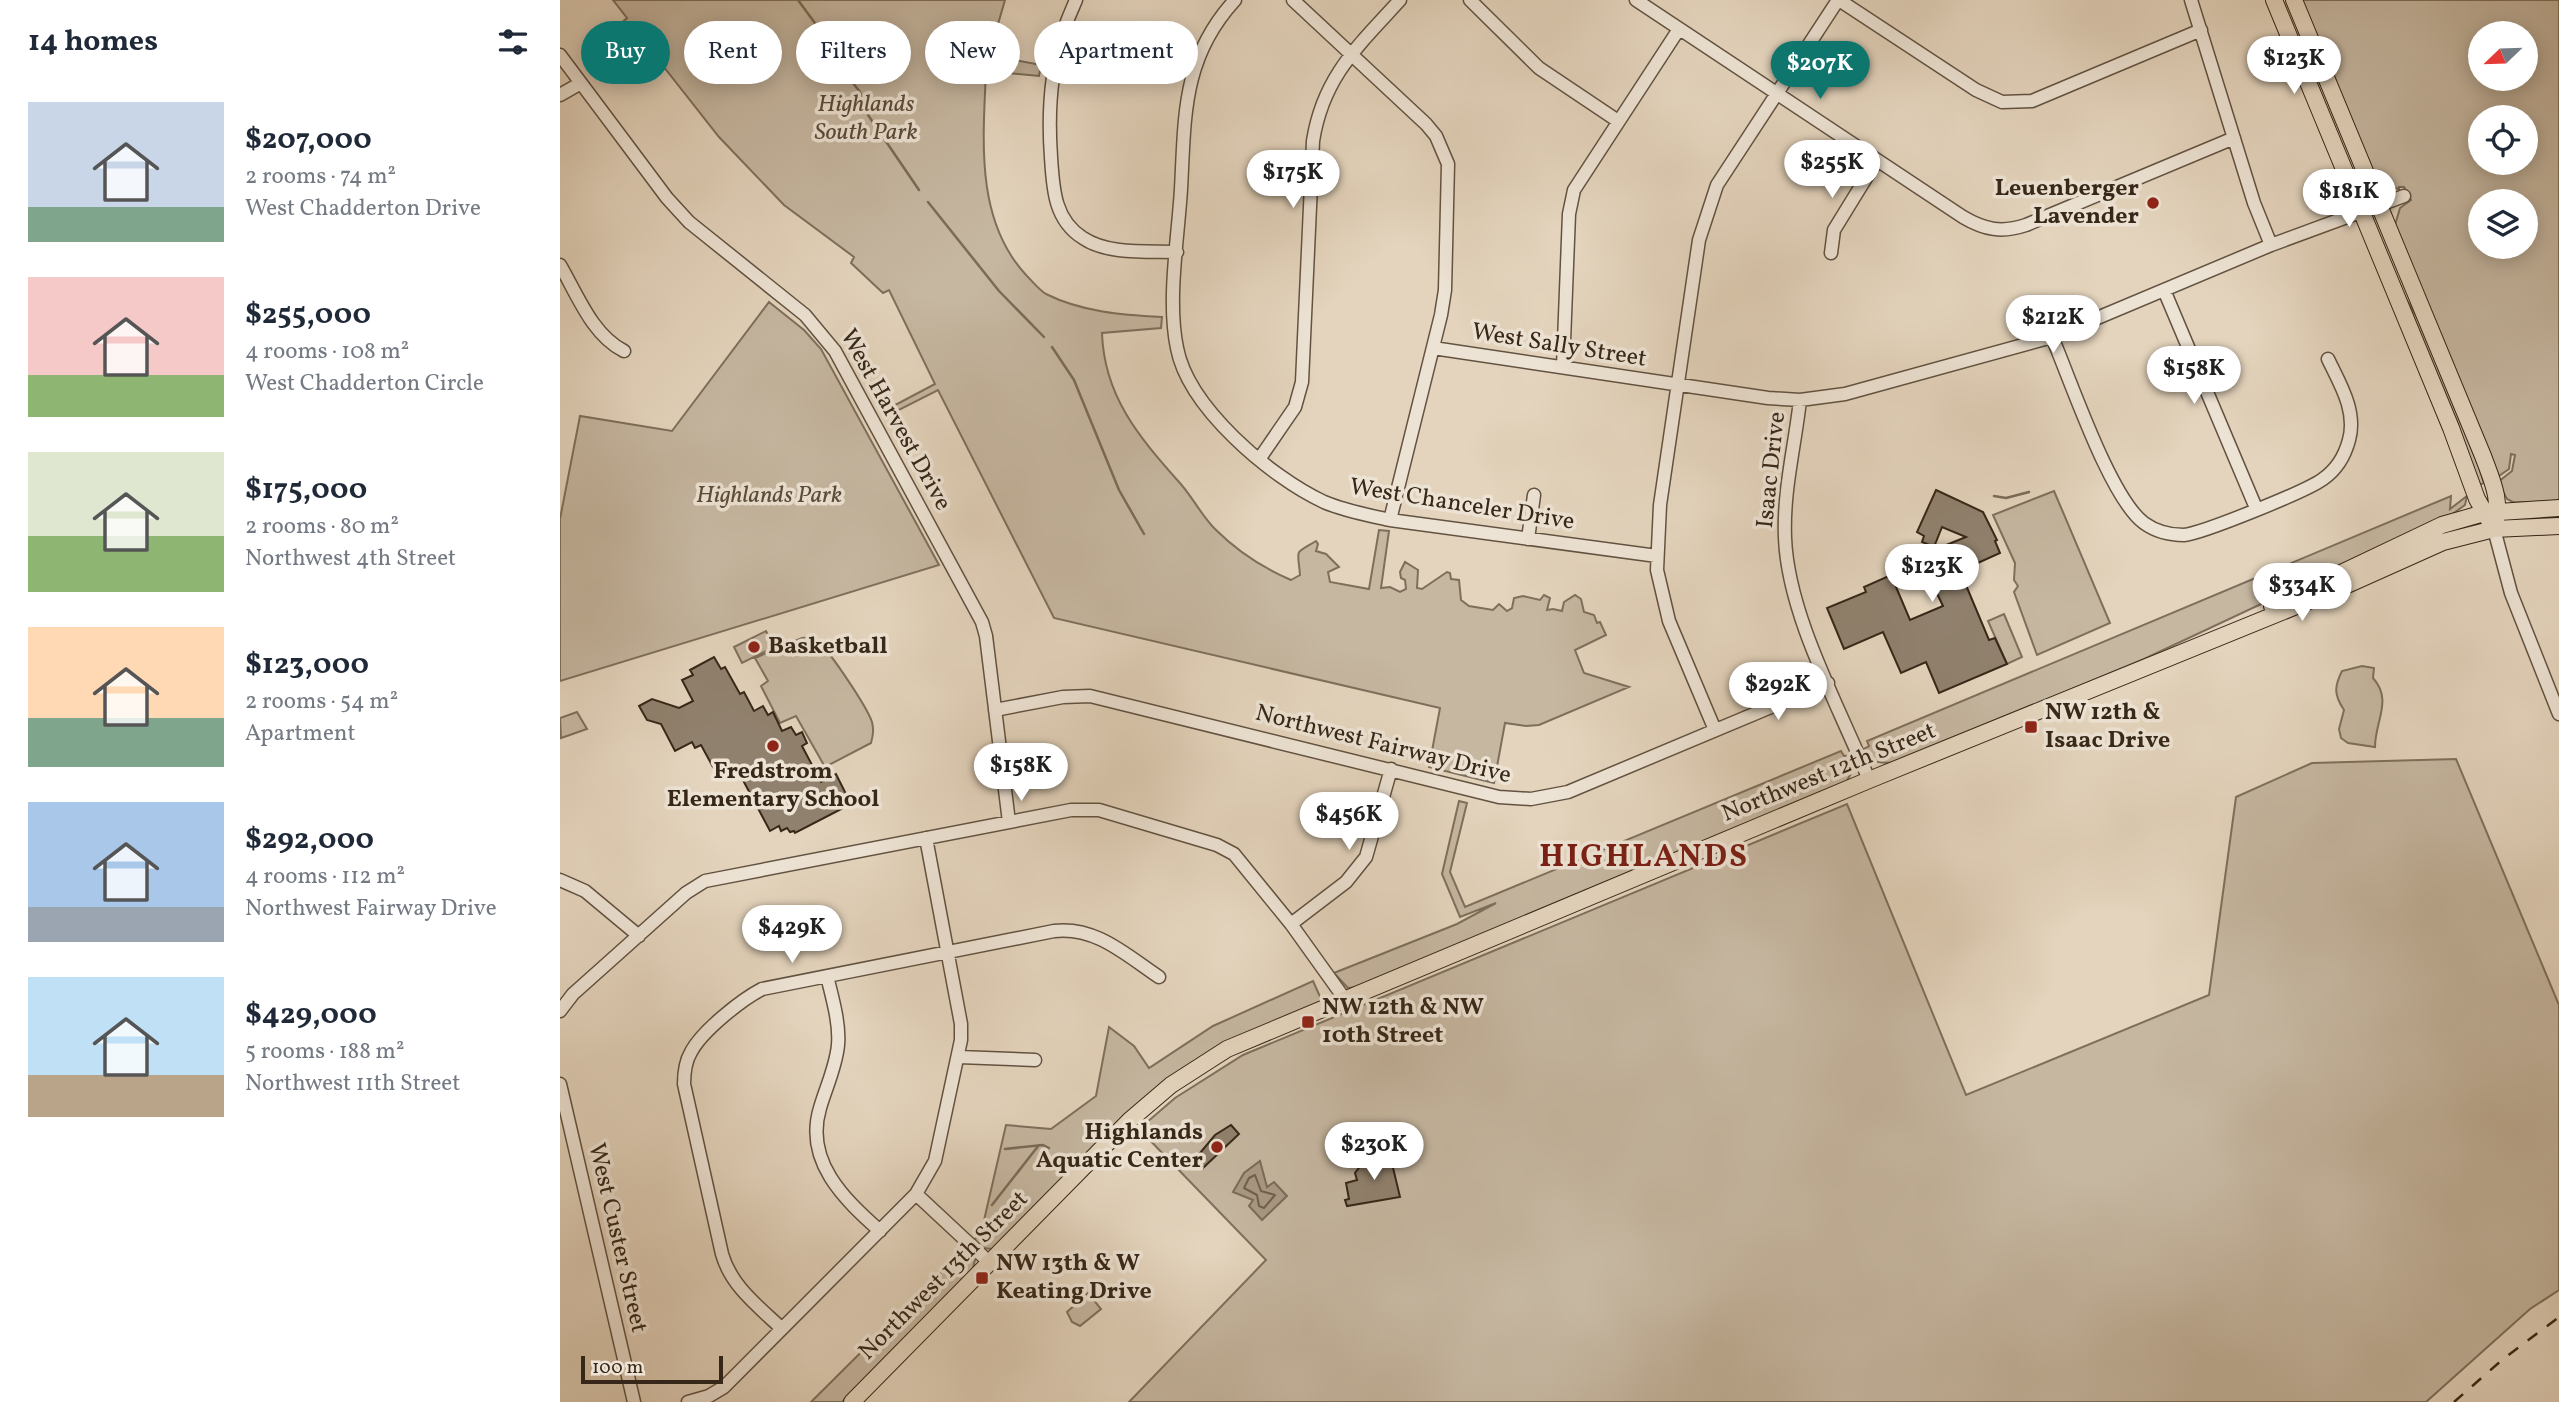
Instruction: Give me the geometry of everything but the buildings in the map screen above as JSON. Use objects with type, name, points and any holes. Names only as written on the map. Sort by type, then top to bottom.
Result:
[{"type":"main road","points":[[2274,0],[2362,213],[2492,512]]},
{"type":"main road","points":[[2294,0],[2483,456],[2494,529]]},
{"type":"main road","name":"Northwest 12th Street","points":[[2175,654],[2401,542],[2442,525],[2492,512],[2559,508]]},
{"type":"main road","name":"Northwest 12th Street","points":[[1344,998],[2338,589],[2443,542],[2494,529],[2559,526]]},
{"type":"main road","name":"Northwest 13th Street","points":[[852,1402],[1130,1120],[1171,1085],[1227,1049],[1344,998]]},
{"type":"street","points":[[1076,0],[1062,33],[1049,96],[1053,190],[1059,211],[1074,232],[1103,247],[1177,252]]},
{"type":"street","name":"West Chanceler Drive","points":[[1235,0],[1208,34],[1188,89],[1174,327],[1182,367],[1207,410],[1288,481],[1326,503],[1390,520],[1657,556]]},
{"type":"street","points":[[1293,0],[1426,124],[1436,136],[1448,164],[1445,290],[1390,520]]},
{"type":"street","points":[[1260,458],[1295,407],[1300,392],[1315,132],[1327,89],[1350,54],[1400,0]]},
{"type":"street","points":[[1470,0],[1539,68],[1618,121]]},
{"type":"street","points":[[1636,0],[1963,217],[1990,229],[2013,229],[2026,225],[2234,138]]},
{"type":"street","points":[[1715,730],[1664,605],[1657,556],[1660,505],[1699,240],[1709,203],[1722,177],[1838,0],[1976,90],[2008,103],[2037,99],[2201,30]]},
{"type":"street","points":[[2191,0],[2271,245]]},
{"type":"street","points":[[1563,367],[1570,201],[1581,176],[1679,29]]},
{"type":"street","name":"West Harvest Drive","points":[[560,55],[581,83]]},
{"type":"street","points":[[560,95],[581,83]]},
{"type":"street","name":"West Harvest Drive","points":[[582,84],[667,198],[689,222],[805,316],[829,341],[976,609],[986,636],[1009,822]]},
{"type":"street","points":[[1831,253],[1834,230],[1877,159]]},
{"type":"street","name":"West Sally Street","points":[[1433,348],[1678,386],[1800,400],[1845,394],[2052,337],[2271,245],[2404,196]]},
{"type":"street","points":[[560,265],[594,324],[605,338],[624,351]]},
{"type":"street","points":[[2164,290],[2256,508]]},
{"type":"street","points":[[2052,337],[2117,492],[2133,514],[2156,530],[2176,535],[2192,533],[2256,508],[2321,480],[2332,471],[2345,451],[2351,432],[2350,408],[2328,359]]},
{"type":"street","name":"Isaac Drive","points":[[1800,400],[1786,494],[1785,541],[1796,601],[1869,780]]},
{"type":"street","points":[[1528,539],[1534,495]]},
{"type":"street","points":[[2494,529],[2511,593],[2559,714]]},
{"type":"street","name":"Northwest Fairway Drive","points":[[995,710],[1063,697],[1090,696],[1514,800],[1546,798],[1569,792],[1828,683]]},
{"type":"street","points":[[1291,924],[1346,882],[1366,857],[1391,769]]},
{"type":"street","points":[[560,1011],[573,994],[686,894],[705,881],[1089,808],[1217,845],[1240,859],[1344,998]]},
{"type":"street","points":[[688,1402],[709,1396],[724,1387],[916,1194],[935,1160],[959,1057],[961,1024],[926,838]]},
{"type":"street","points":[[560,880],[585,891],[639,936]]},
{"type":"street","points":[[781,1328],[739,1287],[725,1263],[685,1095],[684,1074],[687,1061],[704,1035],[752,994],[773,986],[1074,930],[1097,935],[1159,977]]},
{"type":"street","points":[[827,975],[838,1040],[836,1057],[818,1116],[817,1146],[821,1161],[834,1185],[880,1231]]},
{"type":"street","points":[[959,1057],[1035,1060]]},
{"type":"street","name":"West Custer Street","points":[[560,1084],[634,1402]]},
{"type":"street","points":[[916,1194],[989,1262]]},
{"type":"green space","name":"Highlands South Park","points":[[613,0],[1005,0],[999,21],[925,21],[925,84],[986,84],[984,152],[990,205],[998,231],[1010,254],[1038,288],[1060,300],[1088,309],[1162,317],[1161,328],[1102,333],[1104,356],[1109,377],[1126,414],[1150,449],[1184,487],[1210,524],[1232,545],[1270,570],[1291,580],[1300,575],[1299,553],[1316,541],[1316,551],[1326,554],[1339,567],[1328,572],[1330,582],[1369,589],[1379,530],[1389,531],[1381,588],[1390,587],[1400,592],[1406,589],[1400,572],[1405,562],[1418,570],[1417,588],[1422,589],[1447,572],[1450,573],[1451,579],[1459,580],[1461,600],[1469,606],[1493,610],[1499,604],[1507,611],[1512,608],[1514,598],[1523,596],[1540,600],[1544,595],[1550,598],[1547,610],[1562,611],[1564,602],[1575,595],[1581,599],[1584,612],[1594,615],[1606,635],[1575,650],[1584,673],[1629,687],[1539,725],[1505,723],[1494,783],[1429,767],[1440,708],[1054,618],[938,390],[885,417],[882,412],[935,384],[889,290],[883,293],[851,263],[854,257],[784,205],[719,137],[670,75],[670,21],[624,21],[627,18]]},
{"type":"green space","points":[[2300,0],[2559,0],[2559,503],[2513,502],[2507,499],[2498,482],[2512,471],[2515,455],[2511,454],[2509,469],[2496,478],[2395,225],[2400,208],[2411,200],[2404,187],[2399,189],[2385,186],[2376,178]]},
{"type":"green space","name":"Highlands South Park","points":[[1020,61],[1034,64],[1034,76],[1020,74]]},
{"type":"green space","points":[[2406,299],[2420,322],[2484,483],[2479,485]]},
{"type":"green space","name":"Highlands Park","points":[[769,302],[804,330],[821,349],[939,565],[560,681],[560,519],[580,416],[672,431]]},
{"type":"green space","points":[[2054,491],[2110,623],[2037,655],[2014,592],[2018,586],[2014,580],[2015,563],[1993,515]]},
{"type":"green space","points":[[2451,496],[2450,509],[2467,496],[2465,505],[2451,515],[2144,659],[1897,762],[1878,762],[1870,758],[1864,749],[1869,746],[1867,741]]},
{"type":"green space","points":[[2004,614],[2022,657],[2007,664],[1988,621]]},
{"type":"green space","name":"Basketball","points":[[766,631],[774,647],[742,663],[734,647]]},
{"type":"green space","points":[[813,637],[845,676],[869,714],[873,728],[871,743],[825,767],[796,716],[780,723],[761,686],[768,681],[755,658],[802,638]]},
{"type":"green space","points":[[2362,666],[2374,668],[2373,678],[2382,694],[2382,711],[2375,747],[2348,743],[2341,738],[2339,729],[2344,710],[2336,691],[2339,677],[2342,671]]},
{"type":"green space","points":[[577,712],[587,729],[561,738],[560,718]]},
{"type":"green space","points":[[1841,751],[1844,756],[1850,755],[1853,763],[1846,782],[1357,987],[1348,988],[1334,973],[1457,924],[1496,903],[1460,917],[1442,874],[1459,801],[1467,803],[1450,872],[1465,907]]},
{"type":"green space","points":[[2456,759],[2559,1005],[2559,1290],[2530,1309],[2426,1402],[1129,1402],[1266,1260],[1139,1129],[1175,1098],[1243,1055],[1847,804],[1966,1095],[2209,995],[2236,797],[2312,763]]},
{"type":"green space","points":[[1313,981],[1322,1001],[1232,1040],[993,1249],[982,1248],[974,1241],[982,1229],[1006,1125],[1051,1129],[1096,1096],[1109,1027],[1134,1046],[1149,1068],[1213,1026]]},
{"type":"green space","points":[[966,1248],[975,1260],[972,1272],[842,1402],[811,1402]]},
{"type":"green space","points":[[1088,1293],[1101,1309],[1080,1326],[1072,1322],[1067,1312]]},
{"type":"water","points":[[1260,1161],[1267,1187],[1274,1182],[1287,1196],[1262,1220],[1249,1206],[1253,1200],[1233,1192],[1244,1173]]},
{"type":"waterway","points":[[798,0],[820,30],[837,45],[845,73],[860,92],[868,115],[919,190]]},
{"type":"waterway","points":[[928,202],[999,291],[1044,337]]},
{"type":"waterway","points":[[1052,347],[1074,380],[1119,490],[1144,534]]},
{"type":"waterway","points":[[1994,496],[2006,498],[2029,492]]},
{"type":"waterway","points":[[992,1205],[1039,1145]]},
{"type":"waterway","points":[[1005,1149],[1043,1145],[1049,1148]]},
{"type":"railway","points":[[2454,1402],[2502,1360],[2559,1317]]},
{"type":"place","name":"Leuenberger Lavender","points":[[2153,203]]},
{"type":"place","name":"Basketball","points":[[754,647]]},
{"type":"place","name":"NW 12th & Isaac Drive","points":[[2031,727]]},
{"type":"place","name":"Fredstrom Elementary School","points":[[773,746]]},
{"type":"place","name":"NW 12th & NW 10th Street","points":[[1308,1022]]},
{"type":"place","name":"Highlands Aquatic Center","points":[[1217,1147]]},
{"type":"place","name":"NW 13th & W Keating Drive","points":[[982,1278]]},
{"type":"district","name":"HIGHLANDS","points":[[1644,858]]}]
